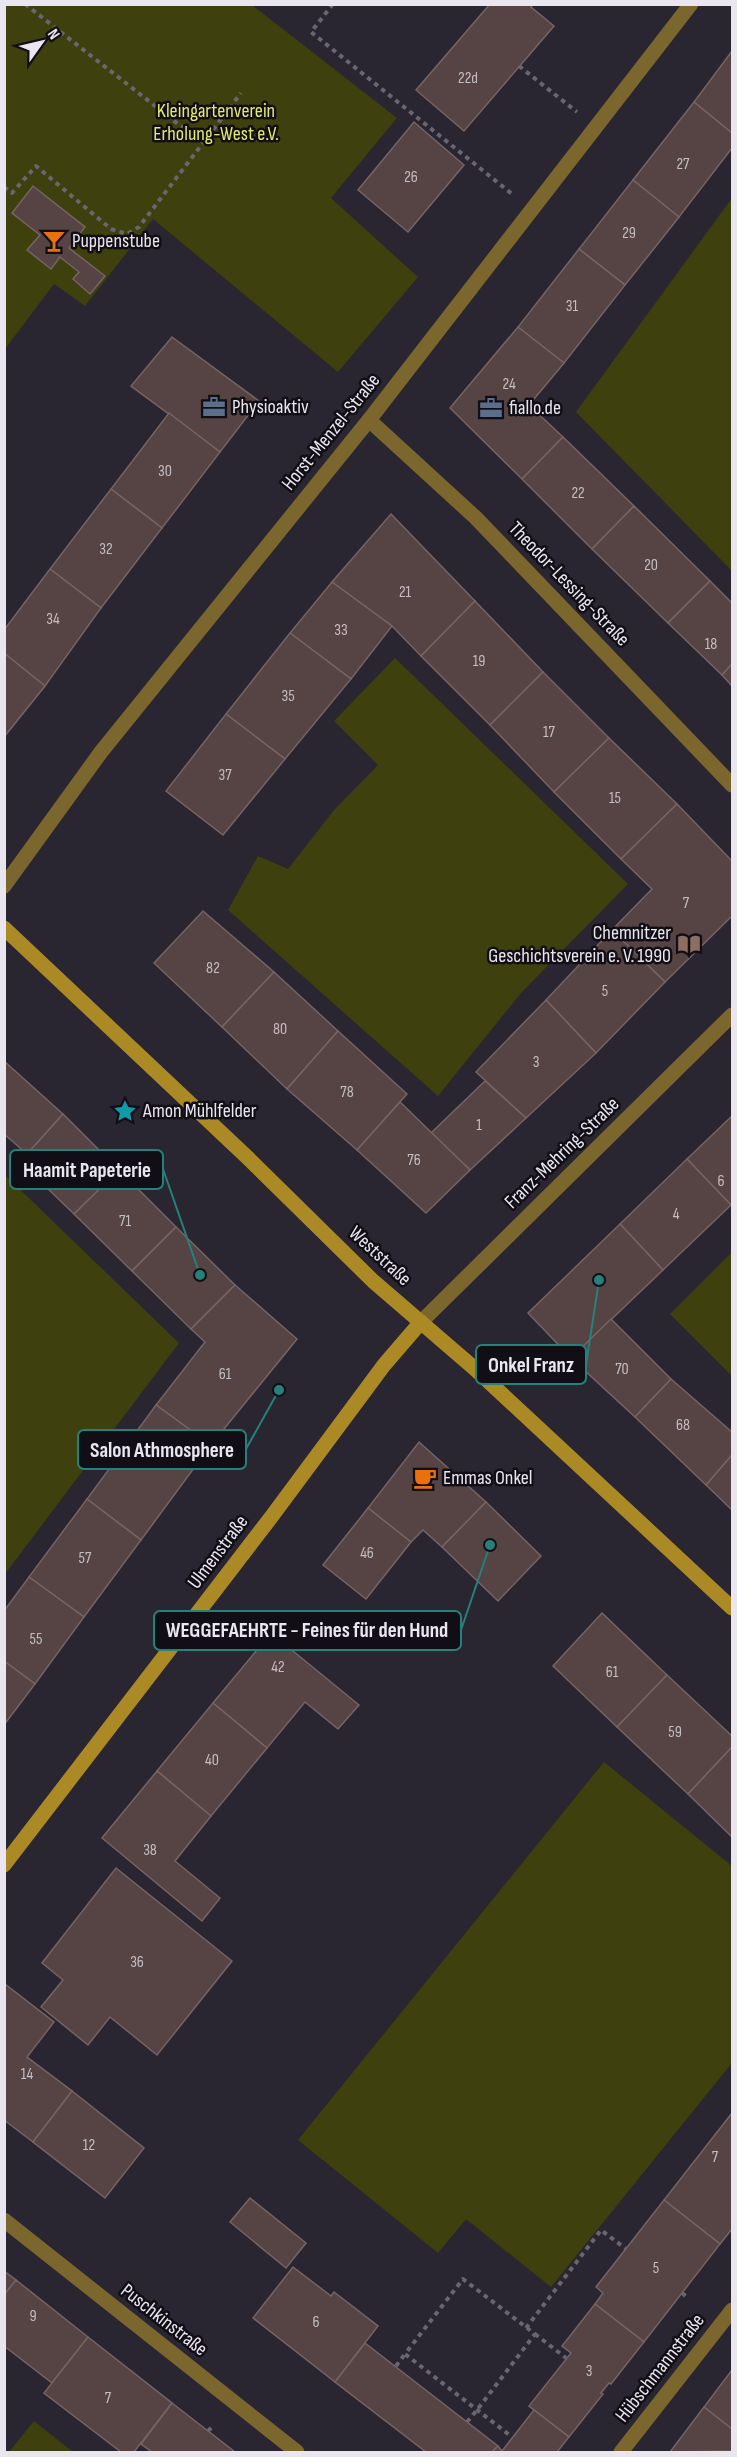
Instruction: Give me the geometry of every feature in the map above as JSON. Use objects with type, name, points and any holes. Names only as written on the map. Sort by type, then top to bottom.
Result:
[{"type":"street","name":"Horst-Menzel-Straße","points":[[4,886],[101,752],[369,420],[691,4]]},
{"type":"street","name":"Theodor-Lessing-Straße","points":[[369,420],[477,518],[732,785]]},
{"type":"street","name":"Weststraße","points":[[4,928],[248,1158],[364,1272],[474,1368],[732,1608]]},
{"type":"street","name":"Franz-Mehring-Straße","points":[[421,1322],[732,1015]]},
{"type":"street","name":"Ulmenstraße","points":[[4,1865],[272,1516],[384,1365],[421,1322]]},
{"type":"street","name":"Puschkinstraße","points":[[4,2220],[297,2452]]},
{"type":"street","name":"Hübschmannstraße","points":[[621,2452],[732,2310]]},
{"type":"path","points":[[25,4],[201,142]]},
{"type":"path","points":[[333,4],[311,32],[532,210]]},
{"type":"path","points":[[519,66],[596,127]]},
{"type":"path","points":[[4,187],[12,193],[36,166],[111,229],[127,234],[139,227],[201,142],[241,93]]},
{"type":"path","points":[[526,2328],[602,2230],[626,2249]]},
{"type":"path","points":[[396,2366],[463,2279],[566,2358]]},
{"type":"path","points":[[682,2293],[688,2298]]},
{"type":"path","points":[[467,2422],[535,2334]]},
{"type":"path","points":[[405,2354],[513,2437]]},
{"type":"path","points":[[208,2431],[213,2426]]},
{"type":"green space","name":"Kleingartenverein Erholung-West e.V.","points":[[5,5],[252,5],[397,118],[331,198],[418,277],[338,372],[153,219],[85,306],[54,284],[5,349]]},
{"type":"green space","points":[[732,198],[732,571],[576,412]]},
{"type":"green space","points":[[395,658],[628,884],[521,993],[438,1096],[228,910],[258,856],[288,869],[334,810],[378,765],[334,721]]},
{"type":"green space","points":[[5,1175],[179,1343],[5,1574]]},
{"type":"green space","points":[[732,1252],[732,1376],[670,1314]]},
{"type":"green space","points":[[604,1762],[732,1866],[732,2063],[551,2287],[466,2219],[438,2253],[298,2140]]},
{"type":"green space","points":[[34,2421],[73,2452],[9,2452]]},
{"type":"building","points":[[490,4],[533,4],[531,7],[554,26],[464,131],[416,90]]},
{"type":"building","points":[[732,51],[732,133],[694,102]]},
{"type":"building","points":[[694,102],[732,133],[732,148],[679,217],[633,180]]},
{"type":"building","points":[[414,122],[464,165],[408,232],[358,190]]},
{"type":"building","points":[[633,180],[679,217],[625,285],[579,249]]},
{"type":"building","name":"Puppenstube","points":[[33,186],[85,227],[69,248],[105,276],[90,294],[73,279],[79,272],[60,257],[51,269],[27,250],[40,235],[12,213]]},
{"type":"building","points":[[579,249],[625,285],[564,363],[518,327]]},
{"type":"building","points":[[518,327],[564,363],[529,405],[563,437],[522,479],[450,408]]},
{"type":"building","points":[[172,337],[259,401],[220,452],[131,386]]},
{"type":"building","points":[[169,413],[220,452],[162,528],[111,489]]},
{"type":"building","points":[[563,437],[634,506],[592,549],[522,479]]},
{"type":"building","points":[[111,489],[162,528],[101,608],[50,569]]},
{"type":"building","points":[[634,506],[710,581],[668,623],[592,549]]},
{"type":"building","points":[[391,514],[475,601],[421,656],[392,626],[332,582]]},
{"type":"building","points":[[50,569],[101,608],[45,686],[4,653],[4,630]]},
{"type":"building","points":[[710,581],[732,603],[732,664],[722,675],[668,623]]},
{"type":"building","points":[[332,582],[392,626],[351,679],[290,633]]},
{"type":"building","points":[[475,601],[543,672],[490,725],[421,656]]},
{"type":"building","points":[[290,633],[351,679],[285,759],[226,714]]},
{"type":"building","points":[[4,653],[45,686],[4,737]]},
{"type":"building","points":[[732,664],[732,686],[722,675]]},
{"type":"building","points":[[543,672],[609,738],[554,792],[490,725]]},
{"type":"building","points":[[226,714],[285,759],[223,835],[166,791]]},
{"type":"building","points":[[609,738],[677,804],[621,859],[554,792]]},
{"type":"building","points":[[677,804],[732,861],[732,916],[665,982],[612,930],[652,889],[621,859]]},
{"type":"building","points":[[203,911],[274,972],[222,1027],[154,963]]},
{"type":"building","points":[[612,930],[665,982],[596,1053],[546,1000]]},
{"type":"building","points":[[274,972],[338,1031],[287,1089],[222,1027]]},
{"type":"building","points":[[546,1000],[596,1053],[526,1118],[476,1072]]},
{"type":"building","points":[[338,1031],[407,1094],[357,1150],[287,1089]]},
{"type":"building","points":[[4,1061],[63,1114],[27,1154],[4,1134]]},
{"type":"building","points":[[485,1081],[526,1118],[470,1170],[431,1133]]},
{"type":"building","points":[[400,1102],[470,1170],[426,1213],[357,1150]]},
{"type":"building","points":[[63,1114],[119,1170],[74,1214],[20,1162]]},
{"type":"building","points":[[732,1116],[732,1203],[731,1205],[687,1159]]},
{"type":"building","points":[[687,1159],[731,1205],[663,1270],[620,1224]]},
{"type":"building","points":[[119,1170],[176,1227],[132,1271],[74,1214]]},
{"type":"building","points":[[620,1224],[663,1270],[571,1358],[528,1313]]},
{"type":"building","points":[[176,1227],[235,1285],[191,1329],[132,1271]]},
{"type":"building","points":[[235,1285],[297,1339],[211,1445],[156,1405],[205,1342],[191,1329]]},
{"type":"building","points":[[611,1319],[671,1379],[635,1417],[571,1358]]},
{"type":"building","points":[[671,1379],[732,1432],[732,1455],[706,1485],[635,1417]]},
{"type":"building","points":[[156,1405],[211,1445],[141,1540],[87,1499]]},
{"type":"building","points":[[419,1442],[486,1502],[442,1547],[423,1530],[411,1542],[368,1508]]},
{"type":"building","points":[[732,1455],[732,1510],[706,1485]]},
{"type":"building","points":[[87,1499],[141,1540],[84,1617],[29,1577]]},
{"type":"building","points":[[486,1502],[541,1556],[498,1601],[442,1547]]},
{"type":"building","points":[[368,1508],[411,1542],[366,1599],[323,1565]]},
{"type":"building","points":[[29,1577],[84,1617],[35,1684],[4,1661],[4,1611]]},
{"type":"building","points":[[602,1613],[667,1675],[617,1727],[553,1666]]},
{"type":"building","points":[[271,1633],[359,1705],[338,1729],[305,1702],[267,1748],[213,1703]]},
{"type":"building","points":[[4,1661],[35,1684],[4,1725]]},
{"type":"building","points":[[667,1675],[732,1736],[732,1747],[688,1794],[617,1727]]},
{"type":"building","points":[[213,1703],[267,1748],[211,1816],[157,1771]]},
{"type":"building","points":[[732,1747],[732,1837],[688,1794]]},
{"type":"building","points":[[157,1771],[211,1816],[175,1861],[220,1898],[202,1921],[102,1838]]},
{"type":"building","points":[[116,1868],[232,1961],[157,2055],[110,2017],[88,2045],[41,2007],[63,1980],[42,1963]]},
{"type":"building","points":[[5,1984],[54,2022],[27,2057],[72,2091],[33,2142],[4,2120]]},
{"type":"building","points":[[72,2091],[144,2148],[105,2198],[33,2142]]},
{"type":"building","points":[[732,2113],[732,2229],[720,2244],[664,2200]]},
{"type":"building","points":[[250,2198],[306,2243],[286,2268],[230,2222]]},
{"type":"building","points":[[664,2200],[720,2244],[644,2342],[595,2304],[603,2293],[596,2287]]},
{"type":"building","points":[[293,2267],[331,2296],[334,2292],[378,2326],[335,2382],[253,2318]]},
{"type":"building","points":[[4,2271],[16,2280],[4,2295]]},
{"type":"building","points":[[16,2280],[88,2337],[52,2383],[4,2346],[4,2295]]},
{"type":"building","points":[[595,2304],[644,2342],[611,2384],[609,2383],[601,2393],[603,2394],[569,2437],[529,2406],[571,2353],[562,2346]]},
{"type":"building","points":[[88,2337],[172,2403],[134,2452],[121,2452],[44,2393]]},
{"type":"building","points":[[365,2343],[498,2446],[492,2452],[426,2452],[335,2382]]},
{"type":"building","points":[[732,2370],[732,2429],[704,2407]]},
{"type":"building","points":[[172,2403],[235,2452],[152,2452],[141,2444]]},
{"type":"building","points":[[704,2407],[732,2429],[732,2451],[670,2452]]},
{"type":"building","points":[[534,2410],[569,2437],[557,2452],[492,2452],[498,2446],[502,2451]]},
{"type":"place","name":"Puppenstube","points":[[54,241]]},
{"type":"place","name":"Physioaktiv","points":[[214,407]]},
{"type":"place","name":"fiallo.de","points":[[491,408]]},
{"type":"place","name":"Chemnitzer Geschichtsverein e. V. 1990","points":[[689,944]]},
{"type":"place","name":"Amon Mühlfelder","points":[[125,1111]]},
{"type":"place","name":"Haamit Papeterie","points":[[200,1275]]},
{"type":"place","name":"Onkel Franz","points":[[599,1280]]},
{"type":"place","name":"Salon Athmosphere","points":[[279,1390]]},
{"type":"place","name":"Emmas Onkel","points":[[425,1478]]},
{"type":"place","name":"WEGGEFAEHRTE - Feines für den Hund","points":[[490,1545]]}]
